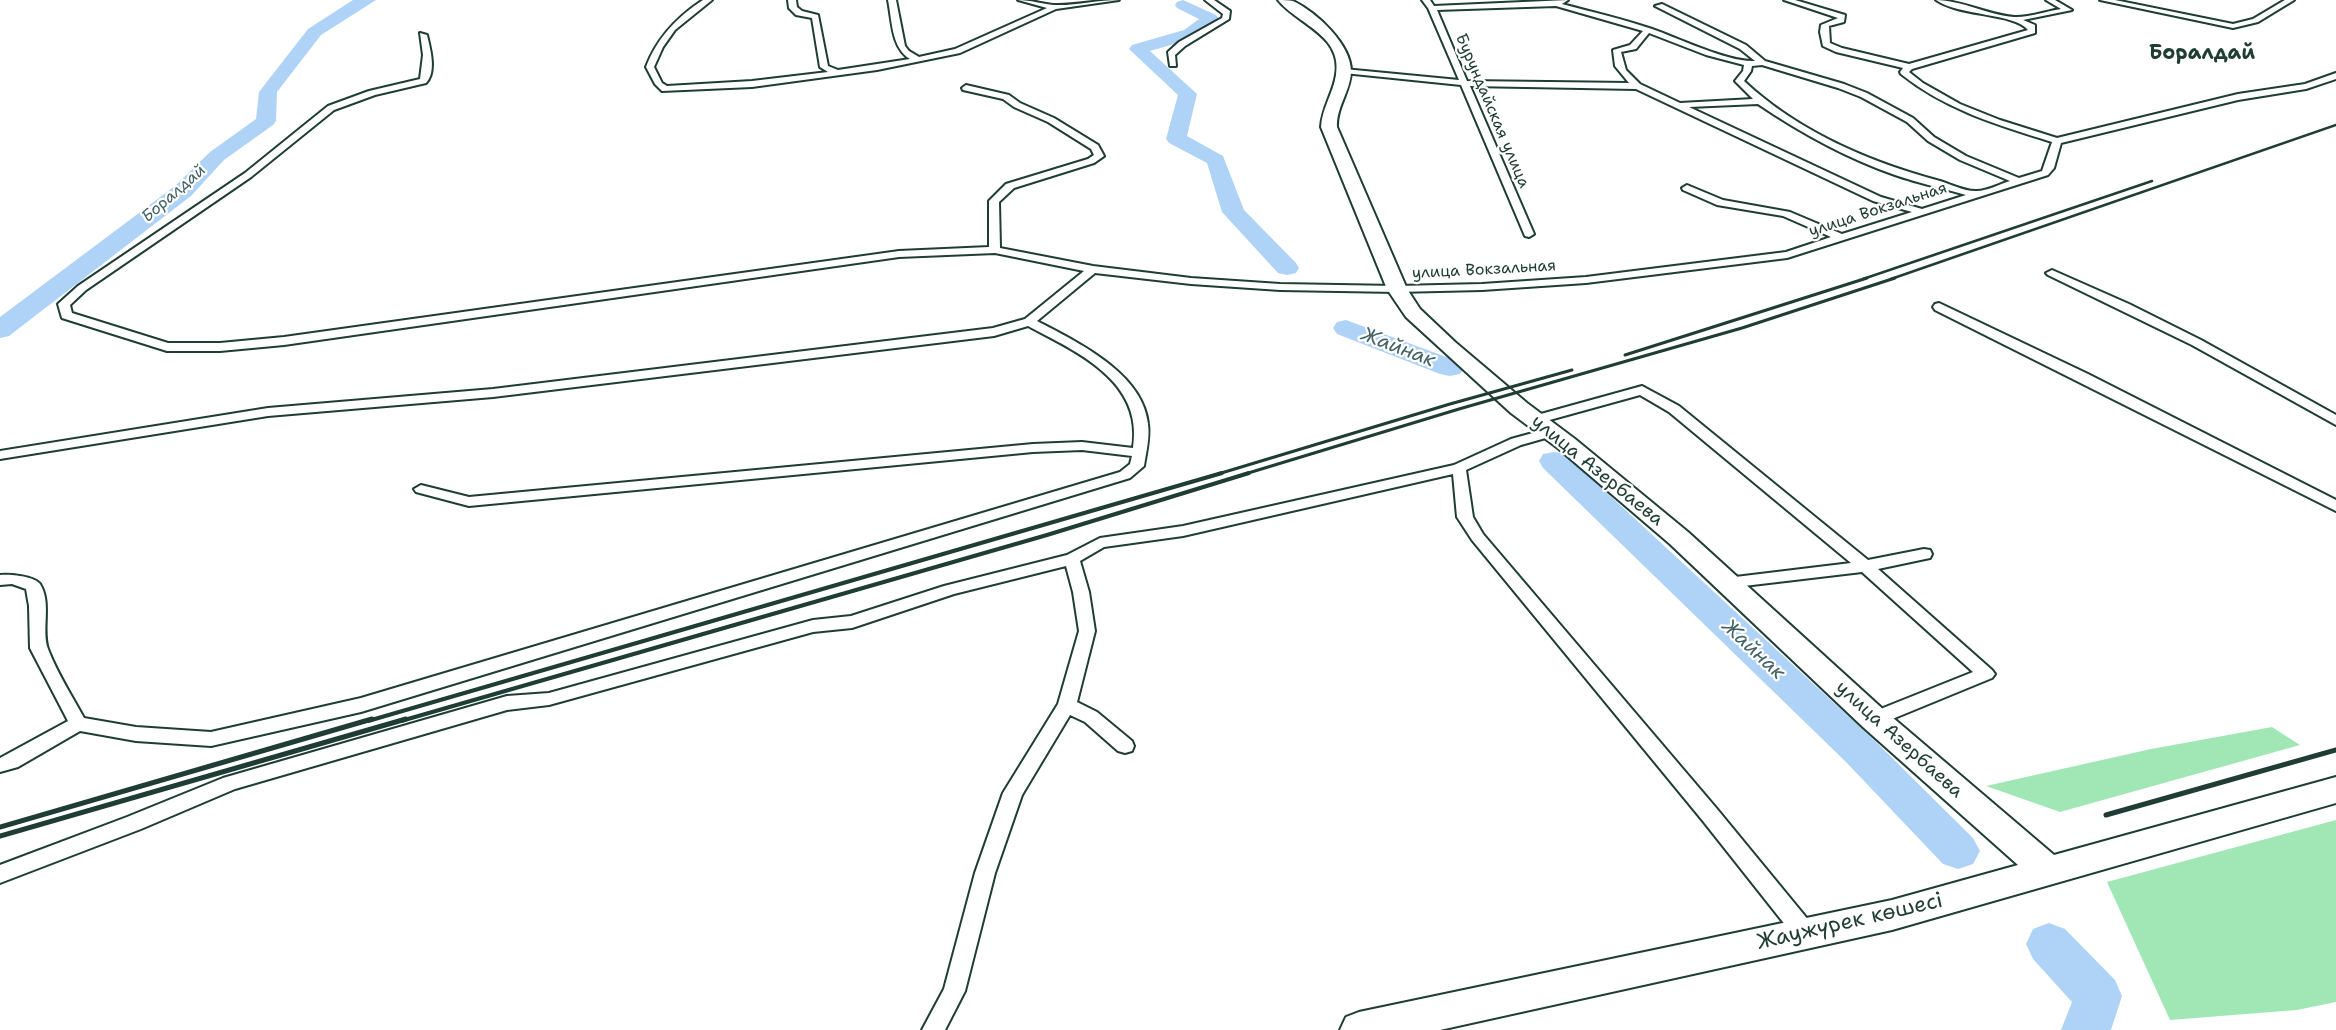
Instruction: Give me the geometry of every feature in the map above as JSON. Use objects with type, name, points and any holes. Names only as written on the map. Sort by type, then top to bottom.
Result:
[{"type":"main road","points":[[1284,0],[1331,37],[1342,60],[1344,71]]},
{"type":"main road","name":"улица Азербаева","points":[[1344,71],[1328,118],[1329,127],[1397,289],[1413,313],[1543,426],[1679,538],[1874,719],[2047,870]]},
{"type":"main road","name":"Жаужүрек көшесі","points":[[1359,1030],[1892,915],[2336,790]]},
{"type":"street","points":[[708,0],[675,24],[653,57],[650,67],[658,84],[665,89],[752,84],[841,74],[917,60],[957,51],[1054,7],[1081,2],[1115,0]]},
{"type":"street","points":[[792,0],[793,8],[799,13],[815,17],[824,67],[841,74]]},
{"type":"street","points":[[892,0],[900,46],[906,53],[917,60]]},
{"type":"street","points":[[1022,0],[1054,7]]},
{"type":"street","points":[[1173,64],[1171,54],[1182,44],[1224,19],[1227,13],[1209,0]]},
{"type":"street","name":"Бурундайская улица","points":[[1426,0],[1432,8],[1529,234]]},
{"type":"street","points":[[1788,0],[1842,17],[1841,20],[1825,25],[1826,44],[1839,50],[1909,67]]},
{"type":"street","points":[[1940,0],[1969,10],[2015,19],[2032,27],[2032,31],[1909,67],[1904,72],[1962,109],[2057,141],[2238,97],[2306,86],[2336,76]]},
{"type":"street","points":[[2015,19],[2068,10],[2050,0]]},
{"type":"street","points":[[2104,0],[2232,26],[2245,26],[2254,22],[2290,0]]},
{"type":"street","points":[[1432,8],[1560,2],[1648,30],[1709,53],[1748,64],[1762,63],[1841,86],[1864,95],[1910,120],[1931,139],[1963,158],[2018,181]]},
{"type":"street","points":[[1659,6],[1743,47],[1762,63]]},
{"type":"street","points":[[1648,30],[1633,47],[1617,50],[1616,58],[1624,74],[1637,86],[1877,199],[1923,212]]},
{"type":"street","name":"улица Вокзальная","points":[[423,35],[427,55],[426,78],[423,81],[372,93],[330,108],[267,160],[202,208],[82,288],[64,304],[66,315],[168,347],[220,347],[284,341],[899,254],[995,250],[1093,269],[1191,281],[1280,287],[1397,289],[1482,287],[1586,280],[1680,270],[1787,255],[2045,173],[2049,168],[2057,141]]},
{"type":"street","points":[[1748,64],[1747,71],[1739,81],[1760,101],[1817,137],[1898,174],[1977,195]]},
{"type":"street","points":[[1344,71],[1463,84],[1637,86]]},
{"type":"street","points":[[966,88],[1006,97],[1016,105],[1050,120],[1096,147],[1099,156],[1091,162],[1010,186],[994,201],[995,250]]},
{"type":"street","points":[[1678,105],[1760,101]]},
{"type":"street","points":[[1686,188],[1703,198],[1720,203],[1780,213],[1842,238]]},
{"type":"street","points":[[0,455],[268,412],[503,392],[994,332],[1029,322],[1093,269]]},
{"type":"street","points":[[2052,273],[2114,300],[2220,355],[2336,421]]},
{"type":"street","points":[[1938,307],[2083,377],[2336,506]]},
{"type":"street","points":[[0,765],[11,762],[78,724],[136,734],[211,739],[361,705],[1125,475],[1137,466],[1142,422],[1127,389],[1111,372],[1080,349],[1029,322]]},
{"type":"street","points":[[0,874],[240,780],[507,703],[549,699],[813,626],[852,622],[950,590],[1072,559],[1100,543],[1183,531],[1459,468],[1516,442],[1543,426],[1642,390],[1674,409],[1865,566],[1986,674],[1874,719]]},
{"type":"street","points":[[421,489],[469,502],[1033,448],[1082,446],[1139,452]]},
{"type":"street","points":[[1459,468],[1465,518],[1477,537],[1710,815],[1806,934]]},
{"type":"street","points":[[1727,583],[1865,566],[1924,554]]},
{"type":"street","points":[[933,1030],[954,991],[985,873],[1012,793],[1067,705],[1087,631],[1072,559]]},
{"type":"street","points":[[0,580],[13,579],[33,586],[37,606],[39,648],[78,724]]},
{"type":"street","points":[[1067,705],[1091,716],[1125,746]]},
{"type":"green space","points":[[2272,727],[2300,745],[2060,812],[1986,786],[2151,749]]},
{"type":"green space","points":[[2336,820],[2336,1002],[2297,1010],[2170,1020],[2107,882]]},
{"type":"waterway","name":"Боралдай","points":[[316,31],[361,2],[368,0]]},
{"type":"waterway","name":"Жайнак","points":[[1183,5],[1210,18],[1190,34],[1138,49],[1188,94],[1180,118],[1176,139],[1216,160],[1233,212],[1287,268]]},
{"type":"waterway","name":"Боралдай","points":[[0,330],[183,191],[217,156],[266,121],[268,92],[314,33]]},
{"type":"waterway","name":"Жайнак","points":[[1346,328],[1450,368]]},
{"type":"waterway","name":"Жайнак","points":[[1554,461],[1860,751],[1958,851]]},
{"type":"waterway","points":[[2049,944],[2098,996],[2086,1030]]},
{"type":"railway","points":[[1891,279],[2336,125]]},
{"type":"railway","points":[[1863,279],[2152,181]]},
{"type":"railway","points":[[1625,355],[1867,278]]},
{"type":"railway","points":[[1245,474],[1459,409],[1742,328],[1895,278]]},
{"type":"railway","points":[[1218,474],[1450,404],[1572,370]]},
{"type":"railway","points":[[368,721],[1222,473]]},
{"type":"railway","points":[[401,721],[1047,535],[1249,473]]},
{"type":"railway","points":[[0,827],[372,719]]},
{"type":"railway","points":[[0,836],[406,719]]},
{"type":"railway","points":[[2106,815],[2336,750]]},
{"type":"district","name":"Боралдай","points":[[2202,54]]}]
